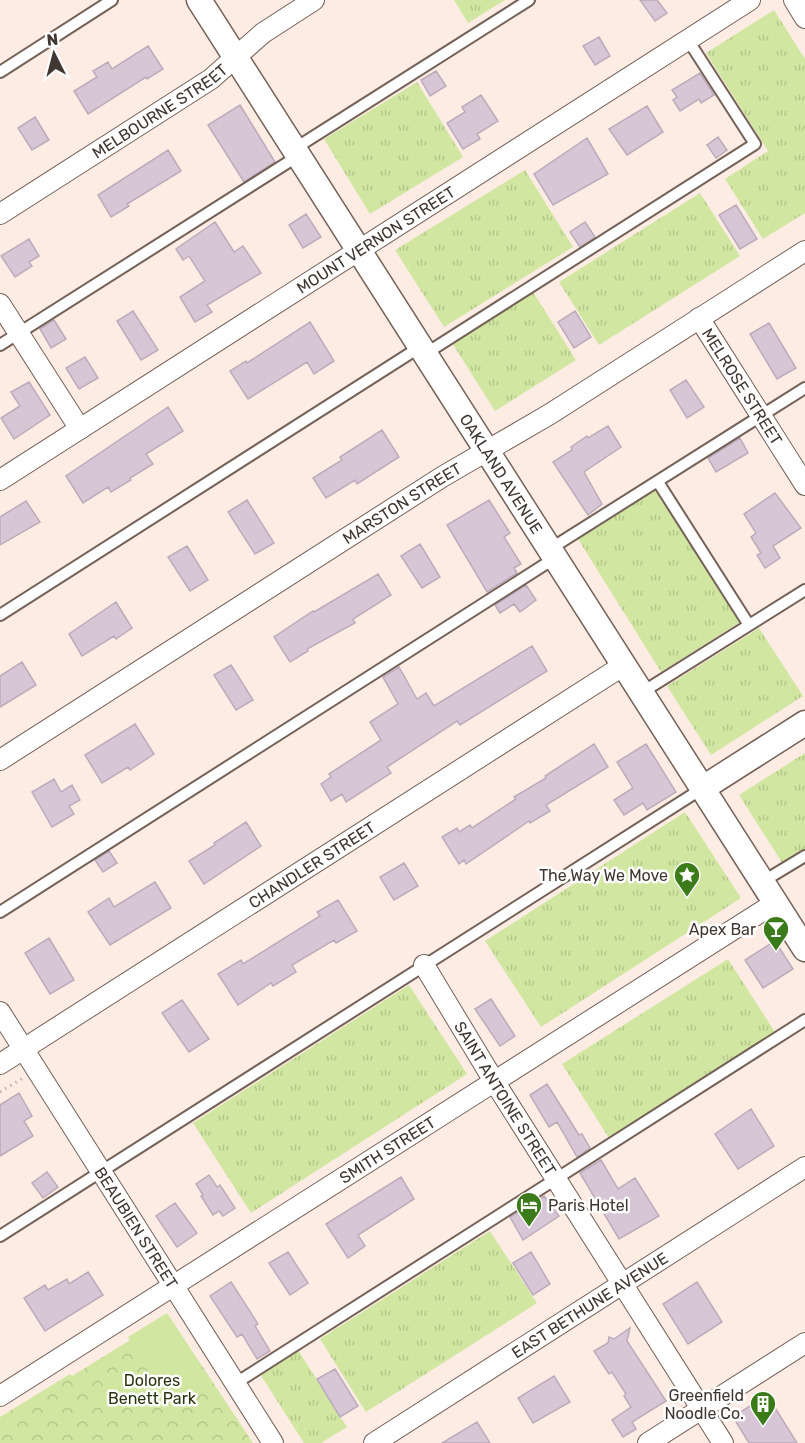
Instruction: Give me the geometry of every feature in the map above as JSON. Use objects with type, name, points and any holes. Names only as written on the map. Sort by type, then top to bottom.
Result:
[{"type":"street","name":"OAKLAND AVENUE","points":[[199,0],[805,949]]},
{"type":"street","name":"MELBOURNE STREET","points":[[0,214],[211,79],[263,33],[314,0]]},
{"type":"street","name":"MOUNT VERNON STREET","points":[[0,480],[750,0]]},
{"type":"street","points":[[794,0],[805,18]]},
{"type":"street","name":"MARSTON STREET","points":[[0,760],[442,477],[550,414],[805,251]]},
{"type":"street","points":[[0,304],[80,429]]},
{"type":"street","name":"MELROSE STREET","points":[[699,318],[805,485]]},
{"type":"street","name":"CHANDLER STREET","points":[[0,1064],[624,665]]},
{"type":"street","points":[[703,788],[805,723]]},
{"type":"street","name":"SMITH STREET","points":[[0,1396],[494,1081],[769,892]]},
{"type":"street","name":"SAINT ANTOINE STREET","points":[[424,965],[494,1081],[723,1443]]},
{"type":"street","name":"BEAUBIEN STREET","points":[[0,1012],[273,1443]]},
{"type":"street","name":"EAST BETHUNE AVENUE","points":[[374,1443],[805,1167]]},
{"type":"street","points":[[648,1443],[805,1343]]},
{"type":"lane","points":[[0,72],[112,0]]},
{"type":"lane","points":[[0,345],[529,0]]},
{"type":"lane","points":[[0,615],[755,144],[688,40]]},
{"type":"lane","points":[[0,912],[805,388]]},
{"type":"lane","points":[[658,482],[749,625]]},
{"type":"lane","points":[[641,693],[805,590]]},
{"type":"lane","points":[[0,1236],[703,788]]},
{"type":"lane","points":[[769,892],[805,856]]},
{"type":"lane","points":[[236,1383],[805,1020]]},
{"type":"green space","points":[[454,0],[505,0],[468,23]]},
{"type":"green space","points":[[774,10],[805,59],[805,213],[763,239],[725,179],[768,151],[706,53]]},
{"type":"green space","points":[[417,82],[463,157],[370,214],[324,139]]},
{"type":"green space","points":[[525,170],[573,247],[444,327],[395,250]]},
{"type":"green space","points":[[700,193],[740,256],[599,345],[559,282]]},
{"type":"green space","points":[[533,292],[576,360],[495,411],[452,343]]},
{"type":"green space","points":[[656,489],[740,622],[661,672],[578,539]]},
{"type":"green space","points":[[759,628],[803,696],[711,755],[667,686]]},
{"type":"green space","points":[[805,753],[805,850],[783,864],[739,795]]},
{"type":"green space","points":[[685,812],[741,898],[541,1027],[485,941]]},
{"type":"green space","points":[[728,959],[775,1032],[609,1138],[562,1064]]},
{"type":"green space","points":[[409,985],[467,1074],[251,1213],[193,1123]]},
{"type":"green space","points":[[490,1231],[537,1303],[366,1412],[320,1339]]},
{"type":"green space","points":[[167,1313],[208,1379],[169,1404],[128,1337]]},
{"type":"green space","name":"Dolores Benett Park","points":[[169,1316],[253,1443],[0,1443],[0,1417]]},
{"type":"green space","points":[[298,1350],[347,1427],[321,1443],[304,1443],[260,1374]]},
{"type":"building","points":[[640,0],[657,0],[667,13],[655,21]]},
{"type":"building","points":[[599,37],[610,56],[595,65],[583,46]]},
{"type":"building","points":[[148,46],[163,69],[147,79],[146,77],[88,114],[74,91],[97,77],[93,71],[108,62],[112,69]]},
{"type":"building","points":[[436,71],[446,86],[430,96],[421,80]]},
{"type":"building","points":[[700,73],[714,95],[701,103],[699,99],[680,111],[673,100],[677,97],[672,90]]},
{"type":"building","points":[[481,95],[498,121],[477,134],[480,139],[463,149],[447,123],[465,112],[462,107]]},
{"type":"building","points":[[240,105],[275,162],[244,182],[208,125]]},
{"type":"building","points":[[647,106],[663,132],[627,155],[609,129]]},
{"type":"building","points":[[35,117],[49,140],[32,150],[18,128]]},
{"type":"building","points":[[718,137],[727,150],[716,158],[707,145]]},
{"type":"building","points":[[587,138],[608,174],[553,205],[534,174]]},
{"type":"building","points":[[168,150],[181,171],[127,204],[129,206],[111,217],[98,195]]},
{"type":"building","points":[[736,205],[757,239],[740,249],[719,215]]},
{"type":"building","points":[[306,214],[321,237],[303,248],[289,225]]},
{"type":"building","points":[[215,222],[234,252],[243,246],[261,273],[207,305],[212,312],[195,322],[180,297],[205,281],[189,256],[183,260],[176,249]]},
{"type":"building","points":[[585,222],[595,237],[580,247],[570,232]]},
{"type":"building","points":[[29,239],[39,256],[29,262],[32,266],[15,277],[1,256]]},
{"type":"building","points":[[133,311],[158,350],[141,360],[117,321]]},
{"type":"building","points":[[575,311],[591,337],[574,348],[558,322]]},
{"type":"building","points":[[54,320],[66,339],[51,348],[40,329]]},
{"type":"building","points":[[310,322],[334,361],[314,374],[307,362],[248,399],[230,371],[246,361],[247,363]]},
{"type":"building","points":[[769,323],[796,368],[777,379],[750,334]]},
{"type":"building","points":[[85,357],[98,378],[79,389],[66,368]]},
{"type":"building","points":[[686,380],[704,407],[687,418],[670,390]]},
{"type":"building","points":[[29,382],[50,415],[14,439],[1,418],[20,406],[11,392]]},
{"type":"building","points":[[168,407],[183,431],[146,454],[153,464],[130,478],[131,480],[111,492],[108,487],[83,503],[66,476]]},
{"type":"building","points":[[608,426],[621,447],[584,472],[602,504],[588,515],[553,462],[572,450],[571,447],[587,436],[588,438]]},
{"type":"building","points":[[382,430],[399,457],[357,484],[355,480],[326,498],[313,478],[342,460],[340,457]]},
{"type":"building","points":[[740,438],[748,453],[716,472],[708,458]]},
{"type":"building","points":[[775,493],[801,528],[773,546],[780,558],[765,568],[757,555],[761,553],[751,537],[756,533],[744,514]]},
{"type":"building","points":[[247,500],[274,543],[255,554],[228,512]]},
{"type":"building","points":[[489,500],[510,533],[504,537],[521,564],[514,568],[517,573],[487,592],[447,525]]},
{"type":"building","points":[[26,501],[40,522],[0,545],[0,517]]},
{"type":"building","points":[[420,544],[440,577],[422,588],[401,556]]},
{"type":"building","points":[[187,546],[208,580],[190,591],[168,557]]},
{"type":"building","points":[[378,574],[391,595],[353,619],[355,623],[307,649],[308,651],[290,662],[274,637],[313,611]]},
{"type":"building","points":[[526,585],[536,600],[520,612],[514,604],[500,613],[495,605]]},
{"type":"building","points":[[116,602],[132,628],[116,639],[114,636],[82,656],[69,634]]},
{"type":"building","points":[[532,646],[547,671],[460,725],[457,721],[387,767],[391,773],[346,802],[342,794],[331,801],[321,784],[331,777],[329,774],[381,740],[370,722],[398,704],[383,677],[399,667],[417,699],[426,693],[434,706]]},
{"type":"building","points":[[22,662],[36,685],[0,707],[0,676]]},
{"type":"building","points":[[231,665],[253,700],[236,710],[214,675]]},
{"type":"building","points":[[135,724],[154,754],[130,770],[128,767],[102,783],[85,755]]},
{"type":"building","points":[[594,744],[608,767],[546,805],[550,811],[530,823],[529,821],[466,864],[464,860],[459,864],[442,837],[457,828],[459,832],[470,825],[472,828]]},
{"type":"building","points":[[646,744],[676,792],[647,810],[643,803],[624,815],[614,800],[633,788],[617,762]]},
{"type":"building","points":[[54,779],[61,792],[72,785],[80,800],[69,806],[74,814],[52,827],[32,792]]},
{"type":"building","points":[[246,822],[261,846],[204,884],[189,861]]},
{"type":"building","points":[[109,851],[117,863],[103,872],[95,860]]},
{"type":"building","points":[[404,863],[418,886],[394,900],[380,877]]},
{"type":"building","points":[[155,882],[171,908],[110,945],[88,912],[109,898],[114,907]]},
{"type":"building","points":[[338,900],[357,931],[336,943],[334,940],[292,965],[296,972],[273,986],[271,983],[238,1005],[218,974],[241,960],[243,964],[320,916],[317,912]]},
{"type":"building","points":[[49,938],[74,980],[50,994],[25,953]]},
{"type":"building","points":[[775,941],[793,969],[763,988],[745,960]]},
{"type":"building","points":[[491,999],[515,1036],[500,1046],[475,1009]]},
{"type":"building","points":[[182,1000],[209,1039],[189,1052],[162,1013]]},
{"type":"building","points":[[547,1084],[579,1135],[582,1134],[590,1148],[577,1157],[557,1122],[549,1127],[530,1095]]},
{"type":"building","points":[[19,1093],[32,1116],[24,1121],[33,1136],[0,1156],[0,1105]]},
{"type":"building","points":[[751,1109],[774,1146],[738,1169],[715,1134]]},
{"type":"building","points":[[601,1160],[618,1189],[635,1178],[659,1216],[619,1239],[580,1173]]},
{"type":"building","points":[[47,1172],[58,1187],[43,1198],[32,1183]]},
{"type":"building","points":[[209,1175],[217,1187],[220,1185],[235,1208],[223,1216],[219,1211],[213,1215],[196,1184]]},
{"type":"building","points":[[401,1177],[414,1199],[358,1235],[365,1246],[348,1258],[326,1224]]},
{"type":"building","name":"Paris Hotel","points":[[544,1196],[559,1216],[523,1240],[510,1217]]},
{"type":"building","points":[[175,1203],[197,1233],[177,1247],[156,1216]]},
{"type":"building","points":[[288,1252],[308,1283],[290,1295],[269,1263]]},
{"type":"building","points":[[531,1252],[550,1284],[533,1295],[513,1263]]},
{"type":"building","points":[[88,1272],[103,1295],[45,1331],[24,1298],[45,1285],[48,1290],[67,1279],[69,1284]]},
{"type":"building","points":[[231,1282],[258,1324],[255,1326],[270,1351],[257,1359],[242,1334],[237,1337],[210,1296]]},
{"type":"building","points":[[697,1282],[722,1322],[688,1344],[663,1304]]},
{"type":"building","points":[[630,1328],[627,1341],[666,1401],[632,1422],[636,1429],[623,1437],[612,1420],[631,1407],[624,1396],[626,1394],[612,1372],[609,1374],[594,1351],[608,1343],[609,1337],[614,1339]]},
{"type":"building","points":[[335,1369],[358,1406],[340,1417],[317,1379]]},
{"type":"building","points":[[554,1376],[570,1402],[533,1423],[518,1398]]},
{"type":"building","name":"Greenfield Noodle Co.","points":[[767,1395],[797,1443],[749,1443],[733,1417]]},
{"type":"building","points":[[477,1422],[490,1443],[442,1443]]},
{"type":"place","name":"The Way We Move","points":[[687,898]]},
{"type":"place","name":"Apex Bar","points":[[776,952]]},
{"type":"place","name":"Paris Hotel","points":[[529,1228]]},
{"type":"place","name":"Greenfield Noodle Co.","points":[[763,1427]]}]
